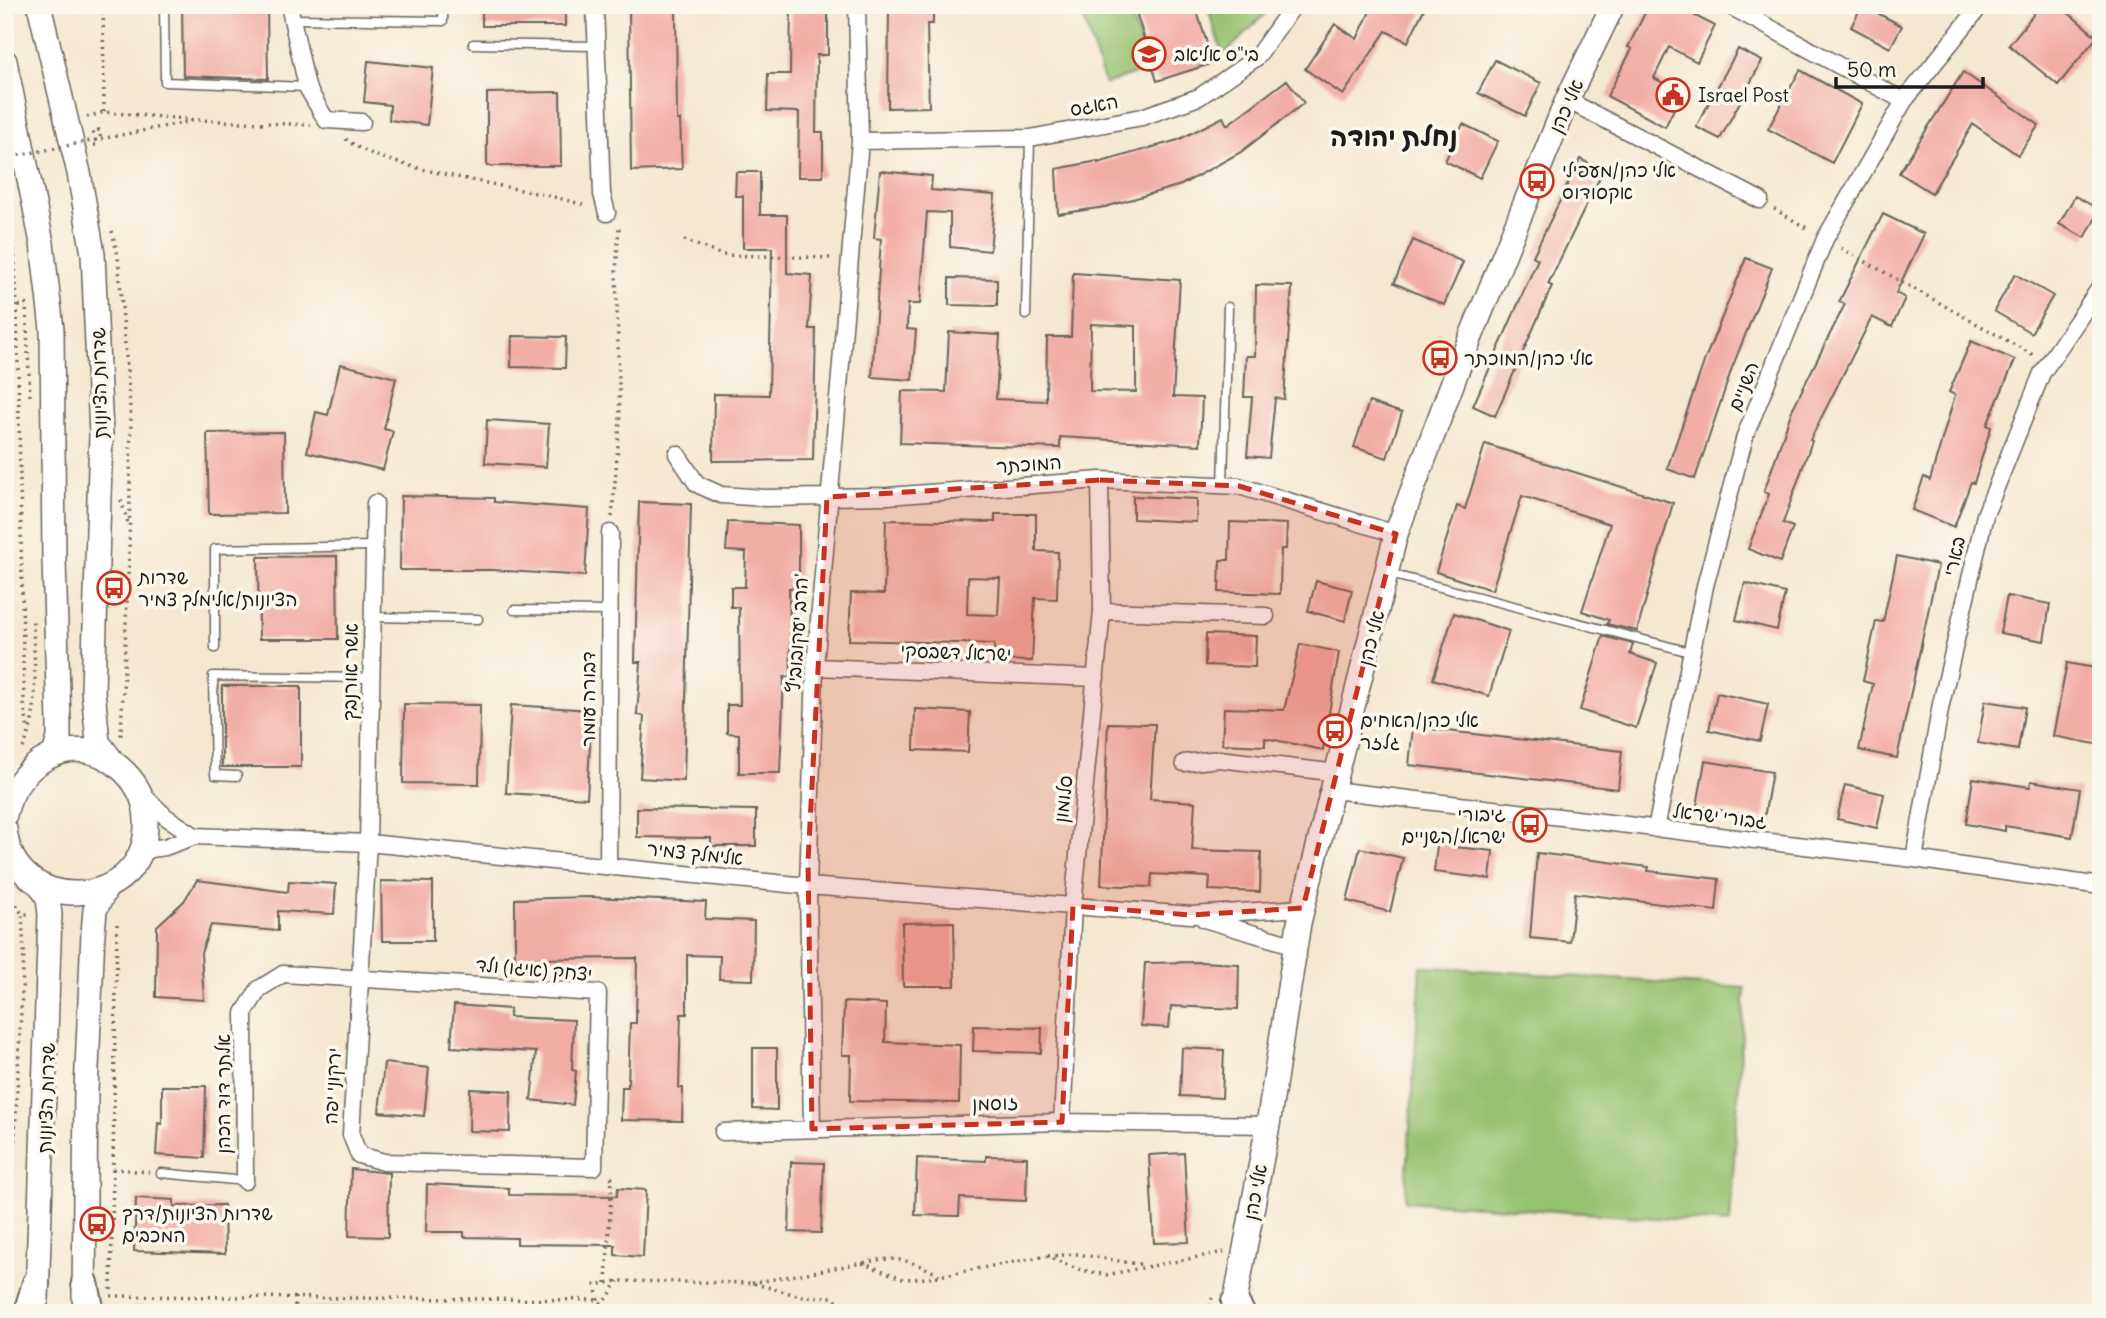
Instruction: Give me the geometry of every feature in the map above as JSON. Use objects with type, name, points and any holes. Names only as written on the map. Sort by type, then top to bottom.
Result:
[{"type":"main road","points":[[17,1307],[36,1283]]},
{"type":"main road","points":[[85,1283],[105,1304]]},
{"type":"street","name":"שדרות הציונות","points":[[39,5],[79,173],[93,254],[101,435],[93,690],[98,742],[113,762]]},
{"type":"street","points":[[595,5],[602,194],[607,213]]},
{"type":"street","name":"הרב יעקובוביץ'","points":[[812,1129],[808,886],[815,667],[827,498],[860,141],[857,5]]},
{"type":"street","name":"האגס","points":[[860,141],[1030,138],[1142,117],[1199,97],[1256,58],[1294,5]]},
{"type":"street","name":"אלי כהן","points":[[1236,1309],[1303,908],[1396,534],[1457,371],[1567,100],[1613,5]]},
{"type":"street","points":[[1728,5],[1904,102]]},
{"type":"street","name":"השניים","points":[[1656,829],[1690,652],[1745,436],[1825,239],[1904,102],[1981,5]]},
{"type":"street","points":[[290,12],[307,87],[327,120],[362,122]]},
{"type":"street","points":[[5,61],[42,243],[52,329],[54,560],[60,723],[54,754]]},
{"type":"street","points":[[1567,100],[1760,200]]},
{"type":"street","name":"בארי","points":[[1914,859],[1941,704],[1985,515],[2042,373],[2101,286]]},
{"type":"street","name":"המוכתר","points":[[677,454],[697,484],[721,495],[827,498],[1100,480],[1223,485],[1239,486],[1396,534]]},
{"type":"street","name":"סלומון","points":[[1062,1122],[1073,906],[1102,611],[1100,480]]},
{"type":"street","name":"אשר אורנבך","points":[[368,843],[374,503]]},
{"type":"street","name":"דבורה עומר","points":[[608,866],[610,533]]},
{"type":"street","points":[[1102,611],[1266,616]]},
{"type":"street","name":"ישראל דשבסקי","points":[[815,667],[1096,678]]},
{"type":"street","points":[[6,805],[26,771],[54,754],[74,751],[94,754],[113,762],[129,775],[141,793],[166,817],[195,836]]},
{"type":"street","name":"גבורי ישראל","points":[[1184,764],[1219,758],[1336,781],[1656,829],[1914,859],[2101,886]]},
{"type":"street","points":[[5,829],[9,855],[40,885],[62,893],[85,894],[107,887],[134,865],[142,850],[147,831],[141,793]]},
{"type":"street","name":"אלימלך צמיר","points":[[142,850],[165,847],[195,836],[368,843],[808,886],[1191,915],[1303,908]]},
{"type":"street","name":"ירקוני יפה","points":[[368,843],[351,1135],[359,1155],[384,1162],[594,1167]]},
{"type":"street","name":"שדרות הציונות","points":[[38,1313],[36,1283],[44,1163],[50,914],[48,898],[40,885]]},
{"type":"street","name":"שדרות הציונות","points":[[83,1313],[86,1091],[93,933],[95,910],[107,887]]},
{"type":"street","name":"אלימלך צמיר","points":[[1191,915],[1296,946]]},
{"type":"street","name":"אלתר דוד הכהן","points":[[245,1181],[244,1013],[259,989],[283,974],[360,977]]},
{"type":"street","name":"יצחק (איגו) ולד","points":[[360,977],[598,993],[594,1167]]},
{"type":"street","name":"זוסמן","points":[[723,1132],[1062,1122],[1268,1125]]},
{"type":"lane","points":[[164,5],[165,82],[307,87]]},
{"type":"lane","points":[[290,12],[443,21],[443,5]]},
{"type":"lane","points":[[473,44],[596,46]]},
{"type":"lane","points":[[1026,315],[1030,138]]},
{"type":"lane","points":[[1223,485],[1228,307]]},
{"type":"lane","points":[[215,648],[215,549],[374,546]]},
{"type":"lane","points":[[1387,573],[1690,652]]},
{"type":"lane","points":[[514,610],[610,611]]},
{"type":"lane","points":[[372,617],[478,619]]},
{"type":"lane","points":[[237,776],[215,775],[213,676],[371,678]]},
{"type":"lane","points":[[161,1173],[245,1181]]},
{"type":"path","points":[[103,5],[104,112]]},
{"type":"path","points":[[87,117],[104,112],[309,126],[327,120],[352,145],[388,158],[565,199],[607,213]]},
{"type":"path","points":[[5,158],[197,120]]},
{"type":"path","points":[[97,145],[93,132],[99,130],[101,140]]},
{"type":"path","points":[[1760,200],[2048,364]]},
{"type":"path","points":[[5,208],[14,248],[17,306],[24,704],[29,736],[34,706],[33,609]]},
{"type":"path","points":[[610,533],[620,421],[616,272],[619,227]]},
{"type":"path","points":[[684,240],[722,255],[849,259]]},
{"type":"path","points":[[25,294],[30,401]]},
{"type":"path","points":[[5,304],[26,307]]},
{"type":"path","points":[[120,738],[129,528]]},
{"type":"path","points":[[5,887],[22,914],[24,951],[17,1307]]},
{"type":"path","points":[[22,914],[50,914]]},
{"type":"path","points":[[117,916],[113,1169],[105,1304],[295,1296],[598,1300]]},
{"type":"path","points":[[594,1167],[612,1178],[606,1283]]},
{"type":"path","points":[[113,1169],[161,1173]]},
{"type":"path","points":[[1046,1256],[1076,1269],[1106,1275],[1197,1255],[1244,1251]]},
{"type":"path","points":[[862,1263],[904,1279],[1046,1256],[1077,1254],[1148,1266]]},
{"type":"path","points":[[603,1305],[598,1300],[595,1285],[618,1281],[752,1283],[884,1257],[911,1259],[940,1275]]},
{"type":"path","points":[[602,1313],[603,1305],[618,1281]]},
{"type":"path","points":[[752,1283],[800,1296],[832,1297],[850,1313]]},
{"type":"path","points":[[295,1296],[295,1313]]},
{"type":"highlighted area","points":[[1100,480],[1239,486],[1396,534],[1303,908],[1191,915],[1073,906],[1062,1122],[812,1129],[808,862],[827,497]]},
{"type":"green space","points":[[1079,5],[1128,5],[1149,69],[1105,84]]},
{"type":"green space","points":[[1207,5],[1274,5],[1223,56]]},
{"type":"green space","points":[[1421,966],[1745,988],[1730,1223],[1405,1201]]},
{"type":"green space","points":[[135,1308],[595,1311],[136,1313]]},
{"type":"building","points":[[182,5],[267,5],[268,79],[183,76]]},
{"type":"building","points":[[482,5],[565,5],[565,26],[482,26]]},
{"type":"building","points":[[629,5],[676,5],[677,120],[680,120],[682,169],[631,171]]},
{"type":"building","points":[[791,5],[828,5],[828,55],[817,55],[816,132],[823,132],[823,177],[798,177],[799,112],[767,111],[768,74],[790,74]]},
{"type":"building","points":[[889,5],[933,5],[933,24],[927,24],[929,107],[888,108]]},
{"type":"building","points":[[1134,5],[1195,5],[1213,63],[1157,81]]},
{"type":"building","points":[[1373,5],[1426,5],[1408,42],[1386,31],[1343,95],[1305,69],[1335,24],[1357,39]]},
{"type":"building","points":[[1649,5],[1674,5],[1715,26],[1697,62],[1669,47],[1654,78],[1682,93],[1665,127],[1607,96],[1632,49],[1628,47]]},
{"type":"building","points":[[1862,5],[1902,26],[1890,48],[1851,27]]},
{"type":"building","points":[[2041,5],[2059,5],[2097,37],[2058,85],[2009,45]]},
{"type":"building","points":[[1738,49],[1762,61],[1720,139],[1696,127]]},
{"type":"building","points":[[1495,60],[1541,83],[1525,116],[1478,93]]},
{"type":"building","points":[[368,61],[433,68],[427,125],[389,120],[390,105],[364,102]]},
{"type":"building","points":[[1800,70],[1862,104],[1832,163],[1768,129]]},
{"type":"building","points":[[1963,72],[2039,125],[2018,155],[1973,124],[1932,193],[1899,173]]},
{"type":"building","points":[[1287,80],[1304,103],[1241,152],[1181,185],[1105,207],[1058,214],[1056,169],[1098,163],[1178,140],[1223,117],[1227,125]]},
{"type":"building","points":[[560,92],[561,166],[487,166],[487,93]]},
{"type":"building","points":[[1463,124],[1498,141],[1480,178],[1445,161]]},
{"type":"building","points":[[1580,159],[1603,171],[1548,284],[1552,286],[1495,416],[1473,406],[1538,259],[1533,256]]},
{"type":"building","points":[[880,171],[932,176],[931,190],[995,195],[990,251],[950,247],[950,213],[927,212],[920,304],[908,304],[907,329],[916,330],[912,380],[872,377],[881,239],[874,238]]},
{"type":"building","points":[[736,172],[760,172],[760,215],[787,215],[787,273],[812,275],[809,329],[816,329],[813,460],[713,461],[714,394],[769,395],[772,248],[743,248],[743,196],[735,196]]},
{"type":"building","points":[[2075,196],[2100,210],[2085,238],[2059,224]]},
{"type":"building","points":[[1883,214],[1924,234],[1896,293],[1905,298],[1892,327],[1872,317],[1810,440],[1812,441],[1783,523],[1793,527],[1780,562],[1748,549],[1769,494],[1764,492],[1792,410],[1845,304],[1839,302]]},
{"type":"building","points":[[1413,240],[1463,262],[1444,305],[1394,283]]},
{"type":"building","points":[[1746,258],[1772,268],[1732,368],[1695,479],[1667,469],[1705,359]]},
{"type":"building","points":[[1073,273],[1180,280],[1173,397],[1202,398],[1200,445],[1060,437],[1060,448],[900,443],[902,391],[946,392],[949,332],[1000,335],[996,399],[1046,401],[1047,337],[1071,337]],"holes":[[[1091,324],[1136,326],[1136,392],[1090,391]]]},
{"type":"building","points":[[2015,274],[2053,296],[2031,333],[1994,311]]},
{"type":"building","points":[[949,278],[997,279],[997,306],[949,305]]},
{"type":"building","points":[[1256,285],[1292,286],[1284,399],[1275,398],[1269,458],[1247,456],[1252,397],[1244,397],[1246,356],[1255,356]]},
{"type":"building","points":[[512,336],[566,337],[565,368],[511,367]]},
{"type":"building","points":[[1971,341],[2015,360],[1987,425],[1991,427],[1974,483],[1971,482],[1954,527],[1912,510],[1924,477],[1930,480],[1955,395],[1949,392]]},
{"type":"building","points":[[340,364],[396,378],[384,429],[393,431],[383,470],[307,452],[316,412],[328,415]]},
{"type":"building","points":[[1369,402],[1402,413],[1387,458],[1354,447]]},
{"type":"building","points":[[487,420],[549,424],[546,467],[485,463]]},
{"type":"building","points":[[284,432],[285,513],[209,514],[207,433]]},
{"type":"building","points":[[1485,444],[1673,503],[1637,631],[1607,624],[1609,620],[1582,611],[1610,524],[1522,496],[1492,590],[1436,572],[1457,506],[1465,509]]},
{"type":"building","points":[[401,496],[494,498],[494,502],[589,509],[585,576],[493,570],[400,570]]},
{"type":"building","points":[[1133,496],[1197,499],[1196,522],[1133,519]]},
{"type":"building","points":[[639,502],[691,504],[684,781],[640,778],[644,716],[637,715],[641,662],[635,662]]},
{"type":"building","points":[[995,514],[1036,514],[1036,551],[1058,552],[1057,599],[1035,598],[1032,661],[994,660],[994,644],[849,640],[851,593],[884,594],[886,520],[995,522]],"holes":[[[968,577],[1000,578],[998,615],[967,614]]]},
{"type":"building","points":[[728,522],[799,525],[799,588],[789,588],[791,677],[784,677],[780,773],[739,773],[739,734],[727,733],[727,705],[740,705],[739,607],[731,607],[731,587],[745,587],[746,552],[726,551]]},
{"type":"building","points":[[1230,522],[1287,524],[1286,549],[1281,549],[1280,594],[1219,592],[1220,560],[1229,560]]},
{"type":"building","points":[[337,556],[338,639],[259,639],[258,557]]},
{"type":"building","points":[[1897,556],[1938,565],[1897,758],[1859,750],[1873,684],[1863,681],[1876,621],[1883,622]]},
{"type":"building","points":[[1316,581],[1352,590],[1345,621],[1308,611]]},
{"type":"building","points":[[1745,583],[1785,593],[1777,630],[1736,620]]},
{"type":"building","points":[[2007,596],[2050,604],[2044,641],[2000,633]]},
{"type":"building","points":[[1454,613],[1509,631],[1489,696],[1433,679]]},
{"type":"building","points":[[1206,634],[1256,636],[1255,667],[1205,665]]},
{"type":"building","points":[[1603,636],[1633,644],[1630,654],[1657,663],[1636,728],[1580,710]]},
{"type":"building","points":[[1300,644],[1339,652],[1323,750],[1265,738],[1265,746],[1222,744],[1224,708],[1284,710]]},
{"type":"building","points":[[2067,663],[2101,669],[2101,745],[2053,736]]},
{"type":"building","points":[[222,686],[301,686],[301,767],[222,767]]},
{"type":"building","points":[[1717,693],[1768,704],[1760,741],[1709,730]]},
{"type":"building","points":[[1985,701],[2025,707],[2018,750],[1978,743]]},
{"type":"building","points":[[404,704],[480,705],[479,784],[403,783]]},
{"type":"building","points":[[511,705],[592,710],[587,798],[506,793]]},
{"type":"building","points":[[915,709],[970,712],[968,752],[914,750]]},
{"type":"building","points":[[1108,723],[1155,724],[1150,799],[1195,802],[1192,850],[1261,852],[1260,892],[1209,890],[1210,877],[1152,874],[1151,887],[1101,885]]},
{"type":"building","points":[[1413,727],[1622,751],[1618,789],[1409,765]]},
{"type":"building","points":[[1705,761],[1772,772],[1764,818],[1697,806]]},
{"type":"building","points":[[1973,778],[2030,787],[2031,781],[2080,789],[2072,837],[2005,826],[2005,831],[1966,824]]},
{"type":"building","points":[[1845,785],[1884,794],[1877,828],[1837,819]]},
{"type":"building","points":[[637,808],[756,810],[756,846],[711,846],[711,838],[637,837]]},
{"type":"building","points":[[1437,845],[1493,851],[1490,879],[1434,872]]},
{"type":"building","points":[[1360,848],[1403,858],[1390,912],[1347,901]]},
{"type":"building","points":[[1537,853],[1649,867],[1648,871],[1719,879],[1716,911],[1575,893],[1570,942],[1530,938]]},
{"type":"building","points":[[197,880],[288,892],[289,881],[336,884],[334,914],[278,911],[278,931],[211,925],[201,953],[204,1000],[156,997],[157,926],[184,901]]},
{"type":"building","points":[[381,881],[433,882],[433,941],[382,941]]},
{"type":"building","points":[[589,897],[706,902],[705,919],[754,921],[753,980],[719,979],[720,956],[687,955],[687,1014],[681,1014],[679,1088],[683,1088],[682,1121],[621,1120],[622,1087],[628,1087],[630,1023],[636,1023],[637,958],[515,959],[515,899]]},
{"type":"building","points":[[954,922],[955,986],[903,986],[902,923]]},
{"type":"building","points":[[1145,963],[1239,964],[1238,1009],[1171,1006],[1169,1028],[1141,1026]]},
{"type":"building","points":[[844,1002],[886,1004],[885,1042],[960,1045],[959,1103],[850,1101],[851,1055],[842,1055]]},
{"type":"building","points":[[454,1005],[510,1009],[509,1017],[574,1020],[572,1070],[576,1071],[573,1105],[531,1100],[536,1052],[451,1047]]},
{"type":"building","points":[[974,1026],[1042,1028],[1041,1053],[973,1051]]},
{"type":"building","points":[[753,1048],[777,1048],[777,1110],[753,1109]]},
{"type":"building","points":[[1182,1048],[1224,1050],[1222,1098],[1180,1096]]},
{"type":"building","points":[[384,1063],[429,1068],[424,1116],[379,1112]]},
{"type":"building","points":[[162,1086],[206,1086],[204,1158],[156,1155],[158,1123],[162,1124]]},
{"type":"building","points":[[470,1089],[511,1091],[510,1132],[469,1131]]},
{"type":"building","points":[[1184,1153],[1189,1242],[1154,1243],[1149,1155]]},
{"type":"building","points":[[986,1156],[1027,1157],[1026,1201],[960,1198],[959,1216],[915,1215],[917,1158],[986,1161]]},
{"type":"building","points":[[791,1162],[824,1163],[821,1233],[789,1232]]},
{"type":"building","points":[[351,1169],[389,1173],[388,1237],[349,1236]]},
{"type":"building","points":[[427,1184],[509,1188],[509,1195],[617,1196],[618,1188],[646,1190],[643,1257],[615,1255],[615,1245],[517,1244],[517,1238],[464,1237],[464,1232],[426,1232]]},
{"type":"building","points":[[136,1198],[174,1200],[174,1206],[224,1205],[225,1254],[134,1251]]},
{"type":"place","name":"בי\"ס אליאב","points":[[1149,54]]},
{"type":"place","name":"Israel Post","points":[[1673,95]]},
{"type":"place","name":"אלי כהן/מעפילי אקסודוס","points":[[1537,181]]},
{"type":"place","name":"אלי כהן/המוכתר","points":[[1440,358]]},
{"type":"place","name":"שדרות הציונות/אלימלך צמיר","points":[[114,588]]},
{"type":"place","name":"אלי כהן/האחים גלזר","points":[[1335,731]]},
{"type":"place","name":"גיבורי ישראל/השניים","points":[[1530,825]]},
{"type":"place","name":"שדרות הציונות/דרך המכבים","points":[[97,1224]]},
{"type":"district","name":"נחלת יהודה","points":[[1394,137]]}]
